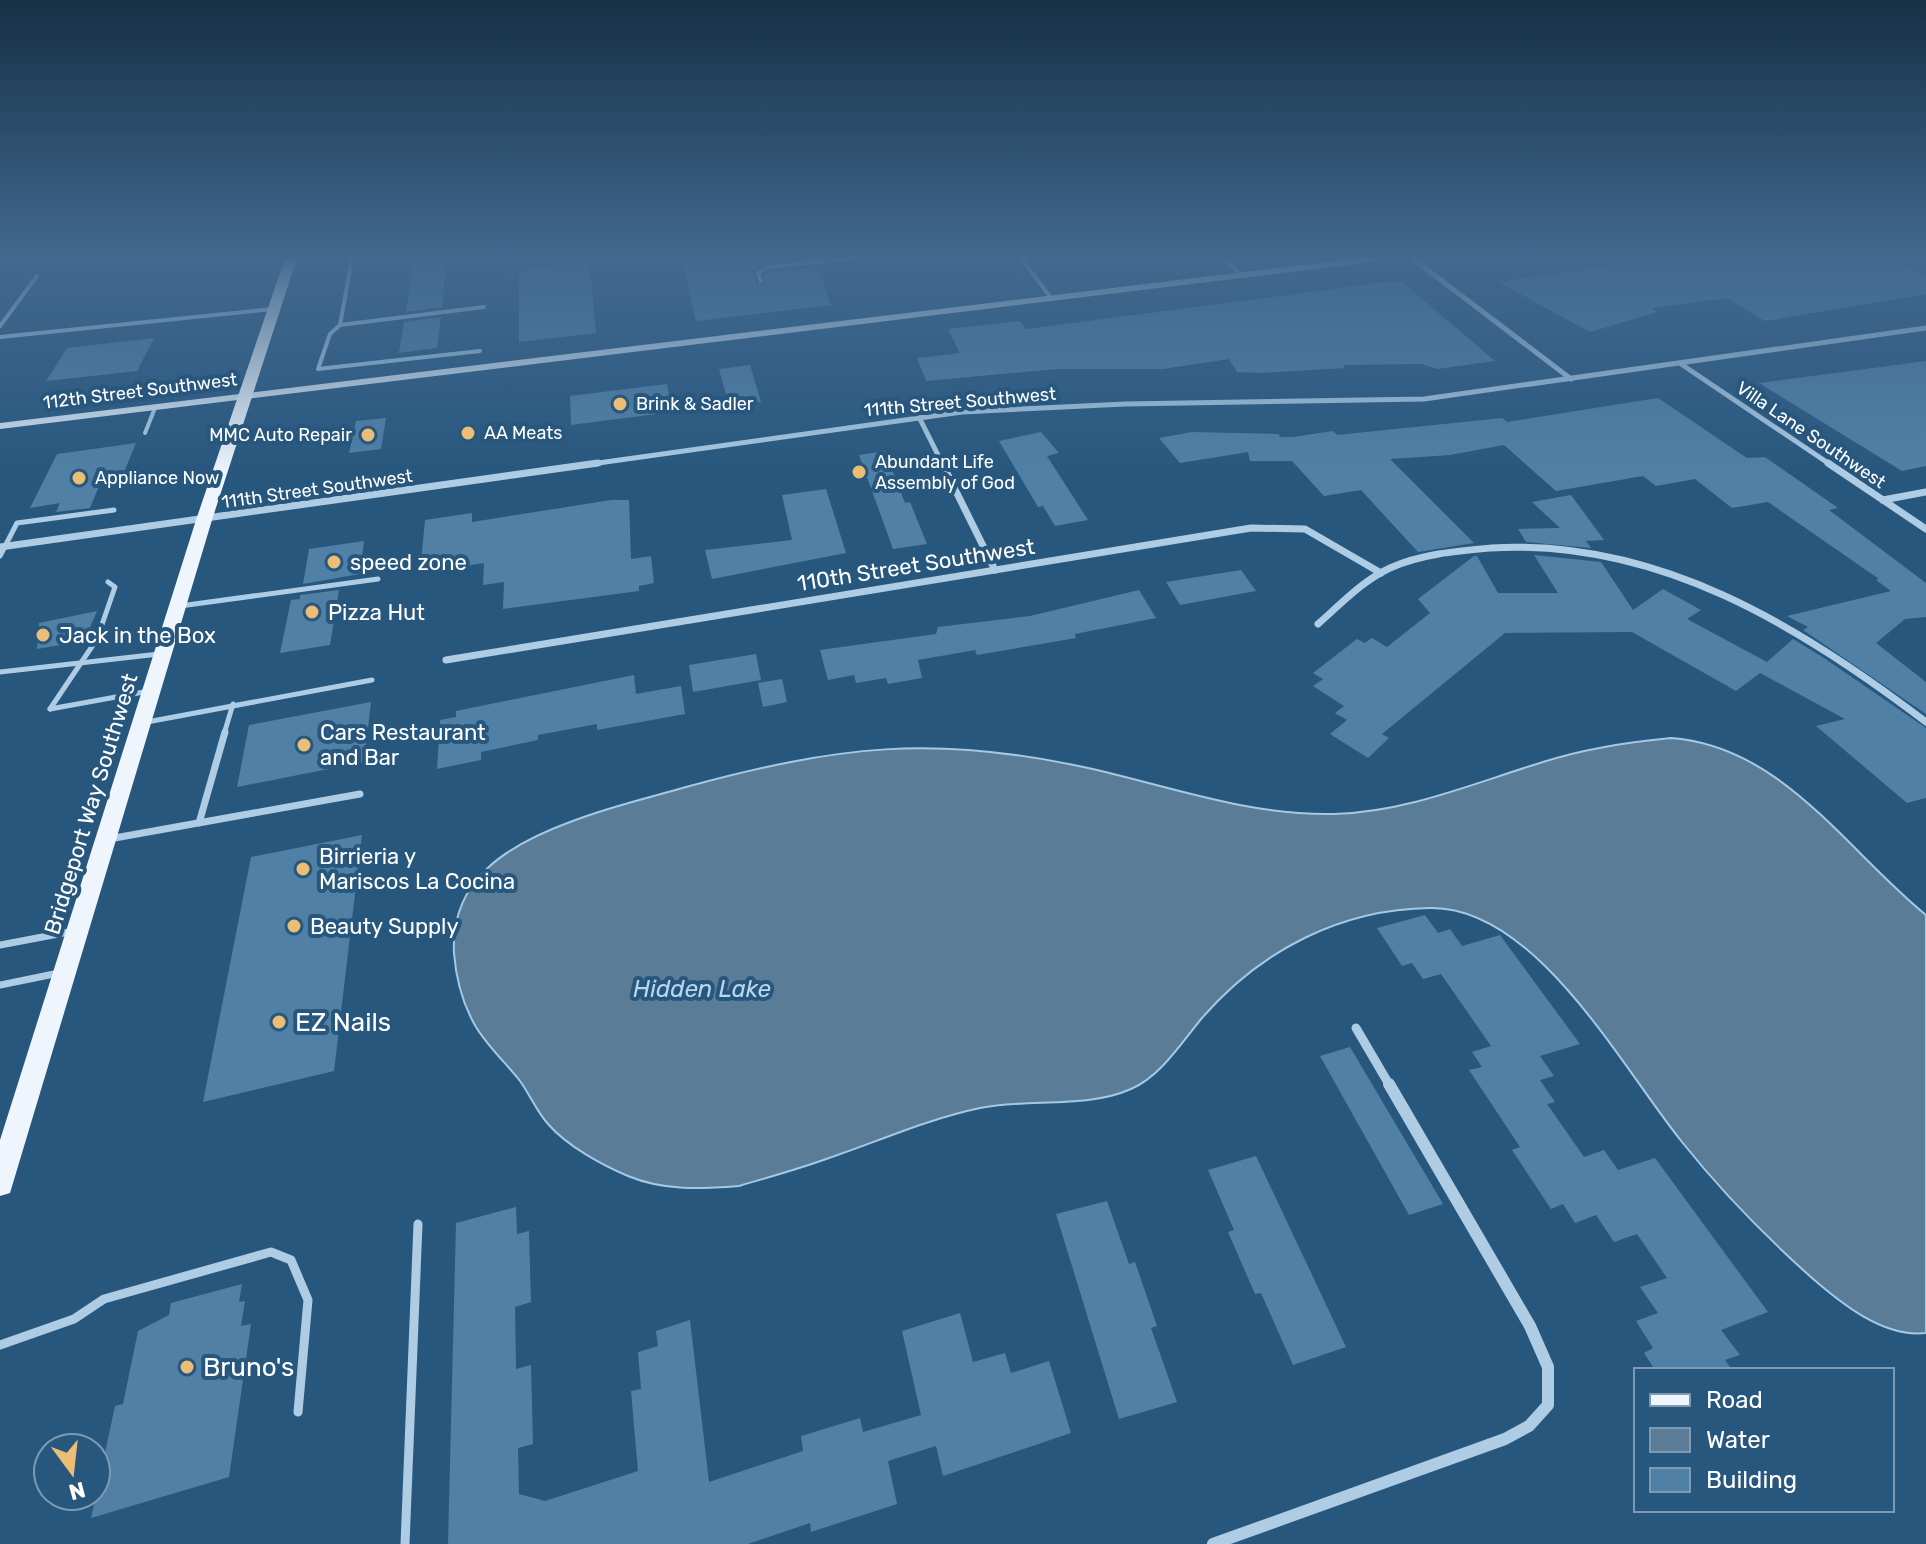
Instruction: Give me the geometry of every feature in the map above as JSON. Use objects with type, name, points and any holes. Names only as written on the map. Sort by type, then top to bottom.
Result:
[{"type":"main road","name":"Bridgeport Way Southwest","points":[[0,1183],[5,1150],[266,330]]},
{"type":"street","name":"112th Street Southwest","points":[[0,426],[790,330]]},
{"type":"street","points":[[1507,330],[1571,379]]},
{"type":"street","name":"111th Street Southwest","points":[[3,546],[919,417],[1020,407],[1389,401],[1571,379],[1912,330]]},
{"type":"street","name":"Villa Lane Southwest","points":[[1681,363],[1926,529]]},
{"type":"street","points":[[919,417],[995,570]]},
{"type":"street","points":[[1883,500],[1926,492]]},
{"type":"street","name":"110th Street Southwest","points":[[446,660],[1251,528],[1289,526],[1320,535],[1381,573]]},
{"type":"street","points":[[1318,624],[1381,573],[1412,560],[1508,546],[1558,545],[1624,557],[1702,586],[1784,627],[1862,674],[1926,722]]},
{"type":"street","points":[[1213,1544],[1505,1439],[1529,1426],[1548,1405],[1548,1367],[1525,1317],[1356,1028]]},
{"type":"lane","points":[[0,337],[68,330]]},
{"type":"lane","points":[[334,330],[330,334],[318,369],[480,351]]},
{"type":"lane","points":[[145,433],[155,408]]},
{"type":"lane","points":[[0,556],[17,523],[114,510]]},
{"type":"lane","points":[[177,606],[378,579]]},
{"type":"lane","points":[[108,582],[115,587],[97,639],[50,709],[152,690]]},
{"type":"lane","points":[[0,672],[56,664],[76,666],[163,653]]},
{"type":"lane","points":[[142,723],[372,680]]},
{"type":"lane","points":[[199,823],[233,704]]},
{"type":"lane","points":[[105,839],[360,794]]},
{"type":"lane","points":[[0,945],[77,930]]},
{"type":"lane","points":[[0,985],[63,973]]},
{"type":"lane","points":[[405,1544],[418,1224]]},
{"type":"lane","points":[[0,1345],[74,1319],[104,1299],[271,1252],[291,1260],[308,1300],[298,1412]]},
{"type":"water","name":"Hidden Lake","points":[[1671,738],[1711,745],[1746,760],[1779,780],[1810,805],[1926,915],[1926,1333],[1910,1333],[1879,1325],[1812,1278],[1744,1213],[1697,1160],[1573,996],[1506,933],[1469,914],[1430,908],[1397,910],[1365,916],[1304,938],[1249,973],[1202,1018],[1152,1076],[1131,1089],[1095,1099],[980,1108],[923,1124],[795,1169],[739,1186],[725,1187],[683,1188],[642,1181],[596,1161],[565,1140],[544,1119],[520,1081],[476,1027],[456,972],[455,927],[462,905],[487,868],[505,854],[547,831],[599,812],[791,762],[886,749],[981,751],[1088,768],[1240,805],[1334,814],[1414,802],[1574,753]]},
{"type":"building","points":[[403,330],[439,330],[437,348],[399,353]]},
{"type":"building","points":[[519,330],[596,330],[596,333],[519,342]]},
{"type":"building","points":[[949,330],[1459,330],[1495,361],[1437,369],[1421,364],[1343,365],[1345,368],[1260,373],[1237,372],[1229,359],[1163,369],[1057,369],[926,381],[917,358],[960,353]]},
{"type":"building","points":[[154,338],[137,371],[46,381],[67,348]]},
{"type":"building","points":[[1926,361],[1926,466],[1902,471],[1759,383]]},
{"type":"building","points":[[750,365],[761,402],[729,406],[719,369]]},
{"type":"building","name":"Brink & Sadler","points":[[667,384],[672,412],[571,425],[570,396]]},
{"type":"building","points":[[1658,398],[1747,458],[1765,457],[1838,508],[1829,510],[1926,583],[1926,617],[1905,619],[1876,643],[1926,682],[1926,714],[1803,630],[1808,627],[1787,616],[1891,591],[1876,580],[1879,579],[1768,502],[1732,508],[1695,479],[1656,486],[1643,476],[1556,491],[1504,445],[1450,455],[1390,459],[1474,543],[1418,552],[1361,490],[1324,496],[1292,461],[1250,461],[1248,452],[1180,463],[1159,438],[1192,432],[1293,437],[1333,431],[1337,435],[1502,418],[1507,422]]},
{"type":"building","name":"MMC Auto Repair","points":[[386,418],[381,449],[349,453],[356,421]]},
{"type":"building","points":[[1041,432],[1059,453],[1047,456],[1088,520],[1055,526],[1043,506],[1038,507],[999,441]]},
{"type":"building","name":"Appliance Now","points":[[136,443],[122,477],[102,479],[90,508],[56,512],[60,503],[30,508],[57,454]]},
{"type":"building","points":[[885,451],[905,503],[910,502],[927,544],[893,549],[859,455]]},
{"type":"building","points":[[826,489],[846,553],[712,579],[705,550],[792,540],[782,495]]},
{"type":"building","points":[[1571,495],[1604,540],[1586,541],[1591,548],[1526,542],[1518,529],[1560,528],[1532,502]]},
{"type":"building","points":[[611,500],[629,500],[631,559],[651,556],[654,583],[639,586],[639,591],[503,609],[504,582],[483,585],[484,563],[420,573],[425,520],[472,513],[472,522]]},
{"type":"building","name":"speed zone","points":[[364,541],[360,574],[303,584],[309,549]]},
{"type":"building","points":[[1534,555],[1601,562],[1633,610],[1663,589],[1701,610],[1687,619],[1767,662],[1793,639],[1824,658],[1926,728],[1926,798],[1907,803],[1816,726],[1845,719],[1760,673],[1736,691],[1632,632],[1505,633],[1382,734],[1389,738],[1368,758],[1330,734],[1347,720],[1335,713],[1344,706],[1313,686],[1323,679],[1313,673],[1357,639],[1365,643],[1372,638],[1387,647],[1430,613],[1418,599],[1474,556],[1477,556],[1498,593],[1558,593]]},
{"type":"building","points":[[1241,570],[1256,591],[1180,605],[1166,582]]},
{"type":"building","name":"Pizza Hut","points":[[339,590],[330,645],[280,653],[291,600],[300,599],[300,595]]},
{"type":"building","points":[[1139,590],[1156,618],[1075,634],[1076,638],[977,655],[975,650],[918,660],[922,678],[888,684],[886,678],[856,683],[854,675],[828,680],[820,650],[936,634],[938,627],[1030,616]]},
{"type":"building","points":[[97,611],[84,641],[37,649],[39,623]]},
{"type":"building","points":[[756,654],[761,680],[693,692],[689,665]]},
{"type":"building","points":[[634,675],[636,694],[681,686],[685,714],[597,730],[597,724],[538,735],[538,740],[481,752],[481,760],[437,769],[440,720],[456,717],[456,711]]},
{"type":"building","points":[[782,679],[787,702],[763,707],[758,683]]},
{"type":"building","name":"Cars Restaurant and Bar","points":[[371,702],[364,762],[237,787],[249,725]]},
{"type":"building","points":[[362,835],[334,1071],[203,1102],[251,857]]},
{"type":"building","points":[[1425,915],[1438,933],[1450,929],[1462,946],[1500,935],[1580,1044],[1540,1056],[1554,1076],[1540,1080],[1555,1102],[1547,1104],[1584,1157],[1604,1150],[1618,1170],[1655,1158],[1768,1312],[1721,1330],[1740,1355],[1725,1360],[1731,1368],[1654,1368],[1644,1353],[1653,1348],[1636,1321],[1658,1313],[1640,1287],[1667,1278],[1637,1234],[1614,1242],[1596,1215],[1575,1223],[1563,1204],[1551,1209],[1512,1150],[1520,1147],[1469,1070],[1482,1067],[1472,1052],[1491,1046],[1441,974],[1423,979],[1412,963],[1402,966],[1377,928]]},
{"type":"building","points":[[1350,1047],[1443,1204],[1409,1215],[1320,1056]]},
{"type":"building","points":[[1256,1156],[1346,1347],[1293,1365],[1261,1293],[1255,1294],[1228,1232],[1234,1230],[1208,1170]]},
{"type":"building","points":[[1107,1201],[1129,1264],[1135,1262],[1157,1326],[1151,1328],[1177,1402],[1119,1419],[1056,1214]]},
{"type":"building","points":[[516,1207],[517,1234],[529,1231],[531,1302],[515,1307],[516,1369],[531,1365],[533,1444],[518,1448],[519,1494],[545,1501],[638,1471],[631,1391],[641,1389],[638,1352],[658,1346],[656,1331],[690,1320],[709,1482],[803,1451],[801,1436],[860,1418],[863,1432],[921,1415],[902,1331],[960,1313],[973,1362],[1005,1353],[1011,1373],[1049,1361],[1071,1433],[943,1476],[936,1446],[888,1461],[897,1504],[811,1532],[810,1523],[748,1544],[448,1544],[456,1223]]},
{"type":"building","name":"Bruno's","points":[[242,1284],[239,1302],[245,1301],[241,1326],[251,1324],[229,1477],[112,1512],[112,1432],[109,1432],[115,1406],[123,1404],[138,1331],[169,1315],[171,1303]]},
{"type":"building","name":"Bruno's","points":[[92,1512],[111,1512],[91,1518]]},
{"type":"place","name":"Brink & Sadler","points":[[620,404]]},
{"type":"place","name":"AA Meats","points":[[468,433]]},
{"type":"place","name":"MMC Auto Repair","points":[[368,435]]},
{"type":"place","name":"Abundant Life Assembly of God","points":[[859,472]]},
{"type":"place","name":"Appliance Now","points":[[79,478]]},
{"type":"place","name":"speed zone","points":[[334,562]]},
{"type":"place","name":"Pizza Hut","points":[[312,612]]},
{"type":"place","name":"Jack in the Box","points":[[43,635]]},
{"type":"place","name":"Cars Restaurant and Bar","points":[[304,745]]},
{"type":"place","name":"Birrieria y Mariscos La Cocina","points":[[303,869]]},
{"type":"place","name":"Beauty Supply","points":[[294,926]]},
{"type":"place","name":"EZ Nails","points":[[279,1022]]},
{"type":"place","name":"Bruno's","points":[[187,1367]]}]
